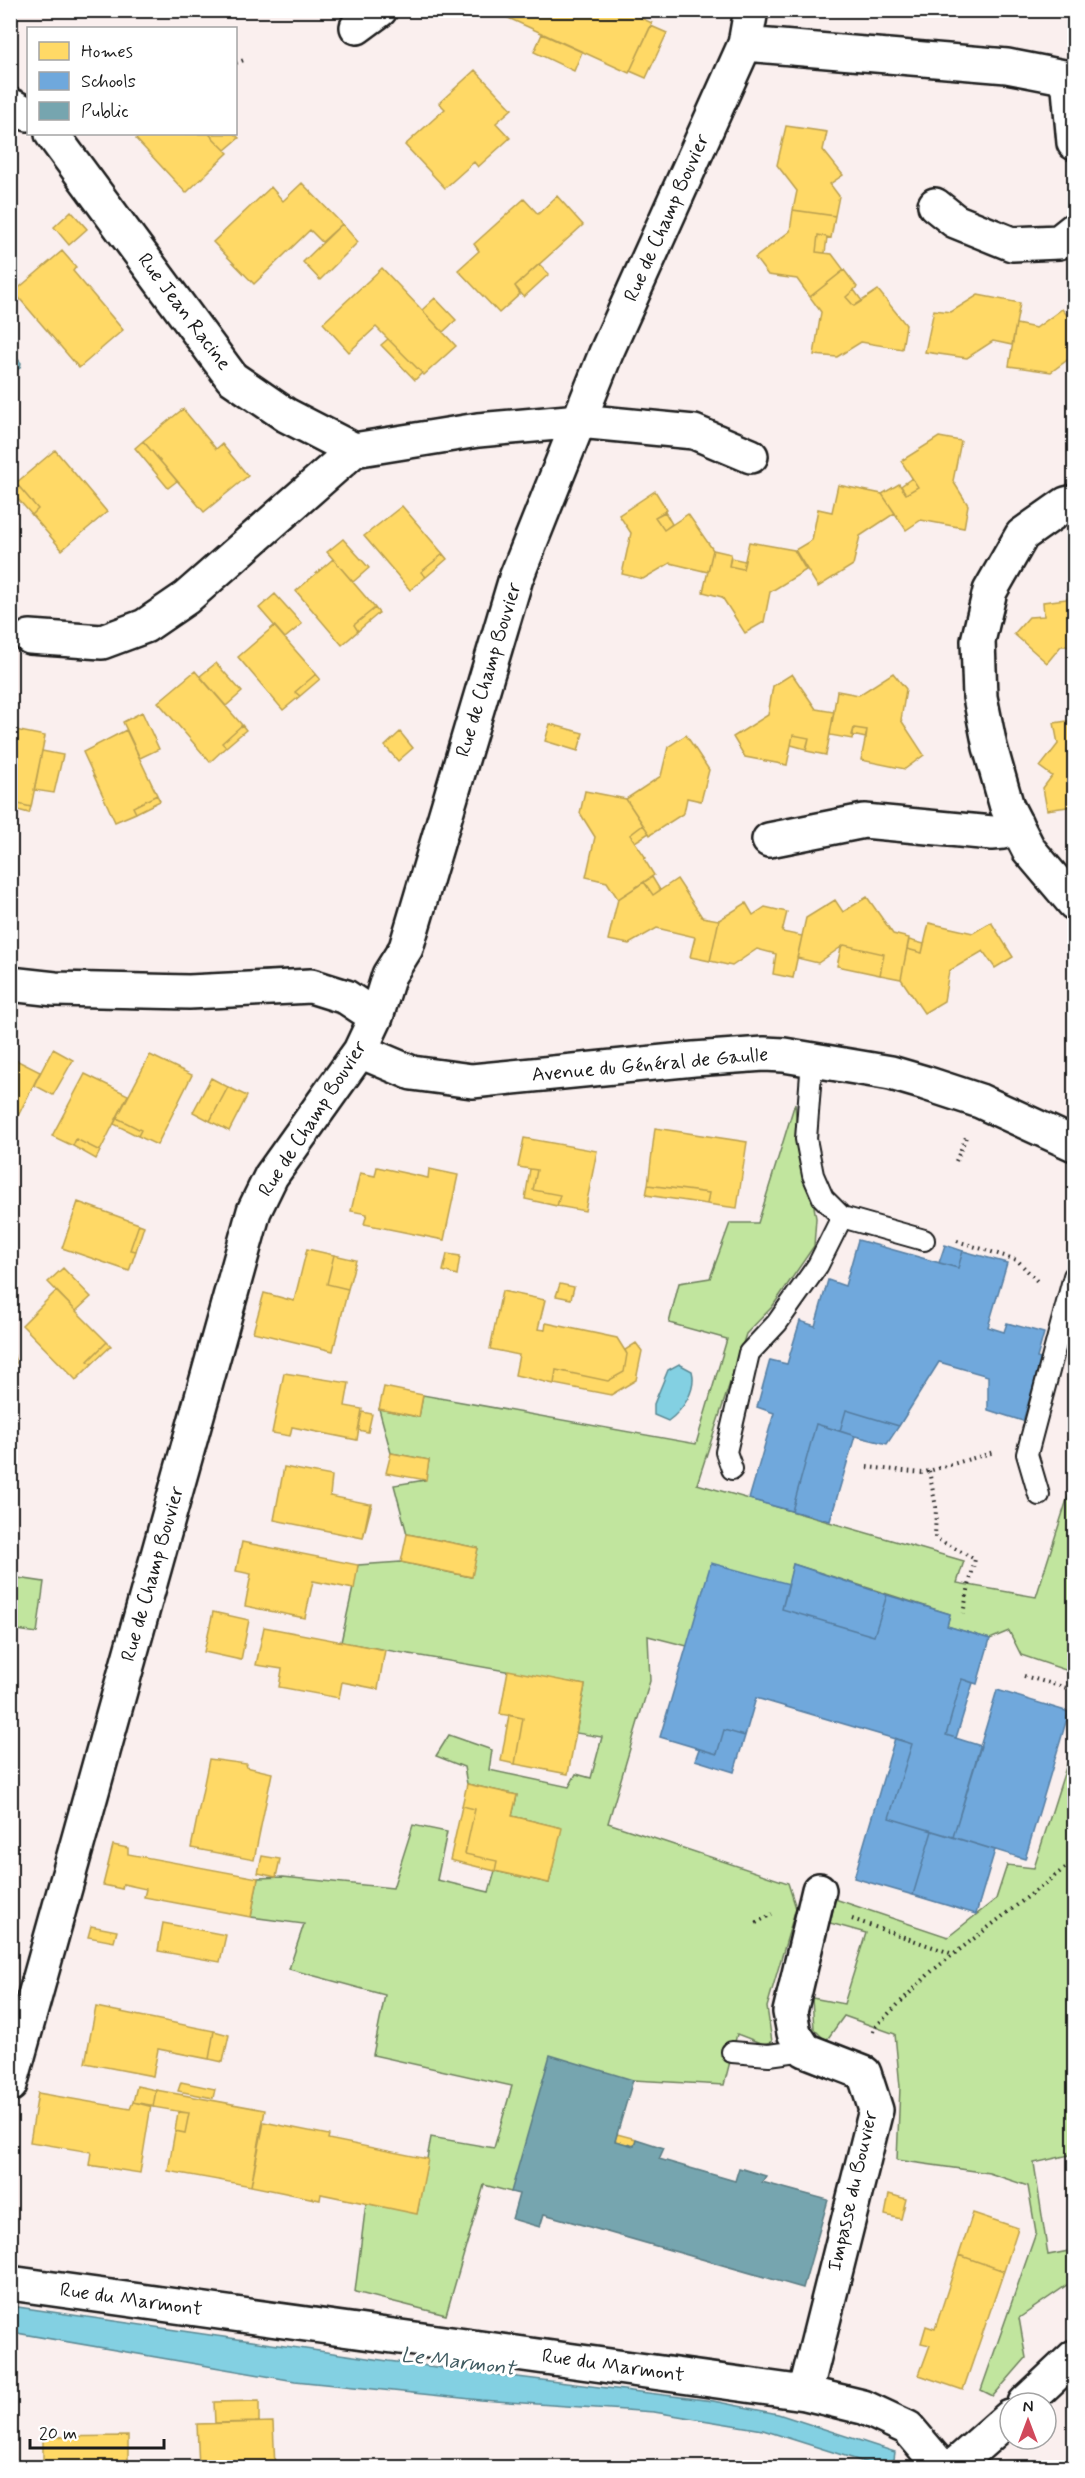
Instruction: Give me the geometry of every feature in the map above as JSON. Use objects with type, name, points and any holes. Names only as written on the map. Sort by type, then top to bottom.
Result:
[{"type":"street","name":"Rue de Champ Bouvier","points":[[10,2085],[254,1211],[271,1176],[360,1051],[376,1017],[389,975],[406,948],[516,578],[606,353],[745,44],[751,10]]},
{"type":"street","points":[[745,44],[1007,66],[1071,78],[1074,142]]},
{"type":"street","points":[[10,105],[27,114]]},
{"type":"street","name":"Rue Jean Racine","points":[[53,135],[232,378],[286,415],[354,450]]},
{"type":"street","points":[[935,205],[955,221],[1012,244],[1059,242],[1074,230]]},
{"type":"street","points":[[30,637],[102,642],[145,626],[186,598],[354,450],[478,430],[579,421],[694,432],[751,456]]},
{"type":"street","points":[[1074,502],[1066,504],[1022,535],[990,591],[978,641],[980,697],[990,747],[1007,807],[1029,850],[1064,868],[1074,903]]},
{"type":"street","points":[[769,840],[864,822],[992,833],[1003,832],[1016,824]]},
{"type":"street","points":[[10,984],[55,989],[189,992],[311,986],[346,997],[376,1017]]},
{"type":"street","name":"Avenue du Général de Gaulle","points":[[360,1051],[412,1073],[472,1081],[765,1054],[812,1060],[891,1073],[926,1083],[980,1101],[1074,1144]]},
{"type":"street","points":[[817,1898],[790,2012],[794,2033],[805,2050],[864,2073]]},
{"type":"street","name":"Impasse du Bouvier","points":[[805,2392],[876,2110],[864,2073]]},
{"type":"street","name":"Rue du Marmont","points":[[10,2283],[805,2392],[863,2407],[908,2428],[942,2468]]},
{"type":"street","points":[[1038,2391],[1074,2357]]},
{"type":"street","points":[[952,2468],[998,2428]]},
{"type":"lane","points":[[812,1060],[806,1139],[813,1175],[824,1198],[842,1217],[924,1239]]},
{"type":"lane","points":[[732,1469],[726,1452],[749,1353],[777,1323],[818,1265],[842,1217]]},
{"type":"lane","points":[[1039,1495],[1027,1454],[1074,1276]]},
{"type":"lane","points":[[732,2052],[769,2055],[805,2050]]},
{"type":"path","points":[[237,63],[244,60]]},
{"type":"path","points":[[956,1161],[968,1132]]},
{"type":"path","points":[[924,1239],[942,1236],[1017,1260],[1037,1280],[1062,1323]]},
{"type":"path","points":[[867,1467],[922,1473],[988,1452],[1027,1454]]},
{"type":"path","points":[[929,1471],[936,1507],[935,1538],[975,1559],[963,1613]]},
{"type":"path","points":[[1024,1676],[1074,1690]]},
{"type":"path","points":[[864,2073],[874,2028],[932,1971],[1074,1861]]},
{"type":"path","points":[[817,1898],[954,1954]]},
{"type":"green space","points":[[795,1103],[798,1144],[811,1189],[816,1218],[814,1246],[772,1307],[746,1334],[697,1484],[964,1561],[957,1583],[1036,1597],[1070,1490],[1074,1488],[1074,1673],[1021,1655],[1009,1631],[990,1639],[947,1626],[950,1614],[793,1564],[789,1584],[687,1646],[648,1636],[650,1681],[608,1823],[788,1883],[796,1908],[767,2007],[772,2042],[763,2044],[737,2034],[724,2085],[633,2080],[511,2192],[484,2185],[446,2315],[355,2292],[366,2203],[417,2213],[431,2137],[494,2148],[512,2086],[373,2055],[385,1995],[289,1969],[304,1924],[251,1917],[258,1878],[283,1877],[393,1888],[413,1825],[447,1832],[437,1880],[489,1892],[495,1871],[549,1883],[561,1828],[512,1816],[517,1795],[467,1784],[464,1767],[436,1756],[449,1735],[492,1750],[489,1770],[569,1787],[576,1774],[591,1778],[602,1737],[576,1733],[585,1685],[341,1642],[358,1565],[401,1562],[471,1577],[478,1548],[407,1534],[394,1485],[425,1480],[429,1460],[391,1453],[379,1409],[419,1417],[423,1395],[696,1444],[727,1339],[669,1323],[679,1283],[710,1278],[730,1223],[758,1223]]},
{"type":"green space","points":[[11,1577],[44,1582],[37,1633],[11,1629]]},
{"type":"green space","points":[[1074,1742],[1074,2154],[1034,2163],[1048,2255],[1074,2250],[1074,2280],[1019,2318],[1026,2358],[993,2396],[981,2390],[1036,2233],[1028,2186],[989,2173],[897,2160],[900,2087],[895,2034],[844,2016],[826,2041],[814,2029],[812,1998],[844,2004],[866,1933],[830,1923],[835,1899],[948,1937],[996,1899],[1007,1865],[1034,1868]]},
{"type":"water","points":[[10,350],[21,363],[20,368],[11,372]]},
{"type":"water","points":[[679,1364],[692,1371],[691,1392],[684,1405],[668,1421],[654,1415],[654,1404],[668,1370]]},
{"type":"water","points":[[11,2306],[388,2361],[713,2401],[778,2414],[895,2452],[893,2467],[880,2467],[763,2430],[654,2412],[481,2400],[295,2381],[11,2332]]},
{"type":"building: Homes","points":[[624,10],[652,23],[629,73],[493,11]]},
{"type":"building: Homes","points":[[651,26],[667,33],[646,78],[630,71]]},
{"type":"building: Homes","points":[[542,34],[582,52],[574,71],[534,52]]},
{"type":"building: Homes","points":[[475,70],[512,109],[496,123],[510,138],[478,167],[474,162],[445,188],[405,145],[445,109],[439,103]]},
{"type":"building: Homes","points":[[786,126],[827,132],[823,150],[843,175],[830,184],[839,196],[835,216],[793,210],[797,191],[777,165]]},
{"type":"building: Homes","points":[[140,135],[210,135],[228,153],[186,193],[136,139]]},
{"type":"building: Homes","points":[[210,135],[236,135],[239,138],[225,150]]},
{"type":"building: Homes","points":[[302,183],[342,224],[322,242],[310,230],[254,284],[213,242],[271,187],[283,201]]},
{"type":"building: Homes","points":[[557,196],[583,225],[515,286],[520,294],[499,313],[458,270],[479,251],[474,244],[524,199],[538,214]]},
{"type":"building: Homes","points":[[10,200],[17,207],[10,213]]},
{"type":"building: Homes","points":[[793,210],[835,216],[831,238],[818,235],[816,252],[832,254],[844,270],[810,297],[797,279],[768,275],[755,258],[790,231]]},
{"type":"building: Homes","points":[[71,211],[87,229],[69,245],[54,227]]},
{"type":"building: Homes","points":[[342,224],[358,242],[320,280],[303,262]]},
{"type":"building: Homes","points":[[818,235],[827,237],[825,253],[816,252]]},
{"type":"building: Homes","points":[[62,251],[76,267],[73,271],[123,330],[79,368],[14,292]]},
{"type":"building: Homes","points":[[539,264],[549,274],[524,297],[515,286]]},
{"type":"building: Homes","points":[[382,268],[456,346],[424,375],[376,327],[349,352],[323,323]]},
{"type":"building: Homes","points":[[844,270],[857,287],[846,297],[854,306],[878,290],[906,325],[902,349],[861,342],[837,357],[814,355],[821,312],[810,297]]},
{"type":"building: Homes","points":[[854,290],[862,301],[854,306],[846,297]]},
{"type":"building: Homes","points":[[978,295],[1020,303],[1012,345],[993,341],[967,358],[925,352],[934,310],[951,312]]},
{"type":"building: Homes","points":[[435,298],[456,320],[443,332],[422,310]]},
{"type":"building: Homes","points":[[1062,309],[1071,320],[1074,317],[1074,355],[1051,372],[1009,366],[1016,324],[1036,328]]},
{"type":"building: Homes","points":[[388,339],[422,373],[415,380],[381,345]]},
{"type":"building: Homes","points":[[183,409],[216,449],[222,444],[248,476],[204,512],[143,441]]},
{"type":"building: Homes","points":[[939,437],[961,441],[953,481],[968,505],[964,528],[921,520],[906,530],[882,494],[899,484],[906,494],[918,487],[901,461]]},
{"type":"building: Homes","points":[[143,441],[177,481],[168,488],[135,448]]},
{"type":"building: Homes","points":[[55,450],[107,512],[62,550],[32,515],[38,509],[16,483]]},
{"type":"building: Homes","points":[[912,478],[918,487],[906,494],[901,486]]},
{"type":"building: Homes","points":[[16,483],[38,509],[32,515],[10,490]]},
{"type":"building: Homes","points":[[838,485],[882,494],[895,513],[860,536],[853,565],[818,587],[795,550],[812,540],[818,509],[832,512]]},
{"type":"building: Homes","points":[[655,491],[667,510],[655,517],[664,530],[688,514],[713,550],[708,572],[670,563],[643,579],[622,574],[631,533],[619,515]]},
{"type":"building: Homes","points":[[402,506],[443,554],[421,572],[426,577],[410,590],[364,536]]},
{"type":"building: Homes","points":[[665,512],[672,524],[664,530],[655,517]]},
{"type":"building: Homes","points":[[343,539],[369,568],[353,582],[327,552]]},
{"type":"building: Homes","points":[[749,542],[794,550],[806,570],[770,592],[764,622],[745,633],[722,597],[703,592],[713,550],[731,554],[729,566],[743,569]]},
{"type":"building: Homes","points":[[443,554],[447,559],[426,577],[421,572]]},
{"type":"building: Homes","points":[[731,558],[745,561],[743,569],[729,566]]},
{"type":"building: Homes","points":[[333,559],[375,608],[354,625],[358,631],[342,645],[296,591]]},
{"type":"building: Homes","points":[[275,594],[302,624],[285,638],[259,608]]},
{"type":"building: Homes","points":[[1074,598],[1074,646],[1061,646],[1047,663],[1014,634],[1029,617],[1044,616],[1043,602]]},
{"type":"building: Homes","points":[[375,608],[379,613],[358,631],[354,625]]},
{"type":"building: Homes","points":[[274,626],[316,674],[295,692],[300,696],[283,710],[238,657]]},
{"type":"building: Homes","points":[[216,663],[242,692],[226,706],[200,676]]},
{"type":"building: Homes","points":[[195,671],[242,725],[222,743],[226,747],[210,762],[158,702]]},
{"type":"building: Homes","points":[[893,673],[906,689],[901,720],[924,755],[905,769],[861,760],[867,730],[854,728],[852,739],[830,735],[837,691],[859,695]]},
{"type":"building: Homes","points":[[316,674],[320,679],[300,696],[295,692]]},
{"type":"building: Homes","points":[[792,674],[816,709],[834,712],[826,755],[806,751],[809,738],[793,735],[787,765],[745,757],[733,737],[768,715],[773,686]]},
{"type":"building: Homes","points":[[142,712],[159,749],[140,758],[123,722]]},
{"type":"building: Homes","points":[[1074,720],[1074,806],[1047,810],[1043,788],[1052,776],[1040,767],[1058,744],[1054,723]]},
{"type":"building: Homes","points":[[550,724],[583,733],[578,751],[545,741]]},
{"type":"building: Homes","points":[[242,725],[246,730],[226,747],[222,743]]},
{"type":"building: Homes","points":[[854,728],[867,730],[866,738],[852,735]]},
{"type":"building: Homes","points":[[10,729],[45,736],[31,807],[10,802]]},
{"type":"building: Homes","points":[[126,730],[157,795],[133,807],[136,813],[115,822],[83,752]]},
{"type":"building: Homes","points":[[400,732],[413,748],[398,761],[385,746]]},
{"type":"building: Homes","points":[[686,735],[709,770],[701,801],[687,798],[684,813],[650,835],[626,799],[661,776],[668,747]]},
{"type":"building: Homes","points":[[793,735],[809,738],[806,749],[791,745]]},
{"type":"building: Homes","points":[[42,751],[63,755],[54,793],[34,790]]},
{"type":"building: Homes","points":[[585,791],[626,799],[643,825],[630,835],[646,858],[644,859],[654,875],[618,899],[607,882],[586,877],[595,837],[580,813]]},
{"type":"building: Homes","points":[[157,795],[160,801],[136,813],[133,807]]},
{"type":"building: Homes","points":[[10,802],[31,807],[29,813],[10,808]]},
{"type":"building: Homes","points":[[643,825],[649,833],[635,842],[630,835]]},
{"type":"building: Homes","points":[[652,877],[660,890],[653,895],[644,882]]},
{"type":"building: Homes","points":[[677,879],[702,917],[719,920],[710,961],[690,957],[695,937],[657,928],[629,944],[608,940],[618,899],[644,882],[653,895]]},
{"type":"building: Homes","points":[[867,897],[893,934],[909,938],[901,979],[880,975],[884,954],[844,945],[818,963],[797,958],[806,918],[835,900],[843,912]]},
{"type":"building: Homes","points":[[746,903],[753,915],[765,907],[787,912],[782,932],[802,936],[793,978],[773,974],[776,954],[757,949],[732,966],[710,961],[719,920]]},
{"type":"building: Homes","points":[[991,922],[1013,957],[995,968],[983,951],[949,971],[944,1001],[924,1013],[901,979],[907,949],[922,953],[929,923],[973,933]]},
{"type":"building: Homes","points":[[909,940],[924,944],[922,953],[907,949]]},
{"type":"building: Homes","points":[[844,945],[884,954],[880,975],[837,966],[841,948]]},
{"type":"building: Homes","points":[[53,1049],[73,1060],[53,1095],[34,1085]]},
{"type":"building: Homes","points":[[150,1055],[192,1075],[157,1145],[138,1136],[141,1130],[117,1118]]},
{"type":"building: Homes","points":[[10,1057],[40,1072],[11,1130],[10,1129]]},
{"type":"building: Homes","points":[[85,1074],[128,1095],[100,1151],[76,1139],[73,1146],[52,1136]]},
{"type":"building: Homes","points":[[211,1078],[228,1087],[210,1121],[193,1112]]},
{"type":"building: Homes","points":[[228,1087],[247,1096],[229,1131],[210,1121]]},
{"type":"building: Homes","points":[[117,1118],[141,1130],[138,1136],[114,1124]]},
{"type":"building: Homes","points":[[655,1128],[747,1142],[737,1208],[707,1204],[709,1193],[648,1185]]},
{"type":"building: Homes","points":[[524,1138],[597,1151],[585,1211],[557,1206],[560,1195],[533,1190],[537,1170],[518,1167]]},
{"type":"building: Homes","points":[[76,1139],[100,1151],[96,1159],[73,1146]]},
{"type":"building: Homes","points":[[377,1167],[428,1178],[429,1169],[458,1175],[444,1240],[364,1224],[367,1214],[351,1211],[360,1173],[375,1176]]},
{"type":"building: Homes","points":[[530,1169],[537,1170],[533,1190],[560,1195],[557,1206],[525,1199]]},
{"type":"building: Homes","points":[[648,1185],[709,1193],[707,1204],[646,1195]]},
{"type":"building: Homes","points":[[78,1202],[139,1224],[130,1250],[136,1251],[129,1271],[62,1248]]},
{"type":"building: Homes","points":[[139,1224],[144,1226],[136,1251],[130,1250]]},
{"type":"building: Homes","points":[[307,1249],[334,1255],[327,1284],[348,1289],[333,1351],[253,1332],[264,1293],[294,1301]]},
{"type":"building: Homes","points":[[447,1254],[460,1256],[457,1275],[443,1271]]},
{"type":"building: Homes","points":[[334,1255],[356,1260],[348,1289],[327,1284]]},
{"type":"building: Homes","points":[[63,1268],[91,1297],[76,1311],[48,1282]]},
{"type":"building: Homes","points":[[560,1284],[574,1287],[571,1299],[556,1296]]},
{"type":"building: Homes","points":[[56,1291],[107,1342],[88,1361],[92,1364],[76,1380],[22,1325]]},
{"type":"building: Homes","points":[[502,1291],[545,1300],[538,1329],[545,1330],[546,1323],[617,1338],[627,1354],[624,1372],[608,1381],[556,1370],[554,1384],[515,1375],[519,1355],[490,1349]]},
{"type":"building: Homes","points":[[107,1342],[111,1346],[92,1364],[88,1361]]},
{"type":"building: Homes","points":[[10,1343],[16,1363],[10,1365]]},
{"type":"building: Homes","points":[[636,1343],[642,1351],[636,1380],[611,1395],[554,1384],[556,1370],[608,1381],[624,1372],[627,1354],[625,1350]]},
{"type":"building: Homes","points":[[284,1373],[349,1383],[345,1406],[362,1409],[357,1440],[292,1427],[290,1436],[272,1433]]},
{"type":"building: Homes","points":[[384,1387],[423,1395],[419,1417],[379,1409]]},
{"type":"building: Homes","points":[[362,1412],[372,1414],[368,1432],[358,1430]]},
{"type":"building: Homes","points":[[391,1453],[429,1460],[426,1480],[386,1473]]},
{"type":"building: Homes","points":[[284,1467],[332,1476],[330,1496],[370,1504],[363,1538],[274,1520]]},
{"type":"building: Homes","points":[[370,1504],[372,1504],[363,1538]]},
{"type":"building: Homes","points":[[407,1534],[478,1548],[472,1577],[401,1562]]},
{"type":"building: Homes","points":[[242,1542],[358,1565],[354,1589],[313,1581],[305,1618],[245,1606],[251,1574],[236,1571]]},
{"type":"building: Homes","points":[[213,1612],[249,1620],[241,1660],[204,1652]]},
{"type":"building: Homes","points":[[264,1627],[385,1650],[378,1689],[342,1682],[339,1698],[279,1687],[282,1669],[256,1665]]},
{"type":"building: Homes","points":[[508,1670],[585,1685],[568,1774],[515,1764],[523,1718],[500,1714]]},
{"type":"building: Homes","points":[[509,1715],[523,1718],[515,1764],[501,1761]]},
{"type":"building: Homes","points":[[209,1759],[247,1764],[246,1767],[272,1773],[254,1860],[191,1848]]},
{"type":"building: Homes","points":[[467,1784],[517,1795],[512,1816],[562,1828],[549,1883],[495,1871],[497,1861],[465,1854],[475,1809],[462,1806]]},
{"type":"building: Homes","points":[[462,1806],[475,1809],[465,1854],[497,1861],[495,1871],[450,1860]]},
{"type":"building: Homes","points":[[113,1845],[128,1848],[128,1854],[258,1878],[251,1917],[144,1897],[146,1889],[123,1884],[122,1889],[103,1885]]},
{"type":"building: Homes","points":[[262,1856],[280,1859],[276,1877],[258,1873]]},
{"type":"building: Homes","points":[[163,1923],[226,1935],[220,1962],[158,1951]]},
{"type":"building: Homes","points":[[91,1926],[117,1931],[114,1942],[88,1937]]},
{"type":"building: Homes","points":[[96,2007],[214,2031],[209,2059],[158,2049],[153,2076],[85,2063]]},
{"type":"building: Homes","points":[[214,2031],[229,2035],[223,2062],[209,2059]]},
{"type":"building: Homes","points":[[181,2082],[215,2089],[213,2098],[178,2091]]},
{"type":"building: Homes","points":[[137,2086],[156,2090],[153,2107],[133,2102]]},
{"type":"building: Homes","points":[[156,2090],[265,2110],[251,2186],[168,2171],[175,2131],[185,2133],[189,2113],[153,2107]]},
{"type":"building: Homes","points":[[38,2093],[130,2109],[133,2102],[151,2105],[140,2173],[89,2165],[91,2152],[30,2142]]},
{"type":"building: Homes","points":[[178,2112],[189,2113],[185,2133],[175,2131]]},
{"type":"building: Homes","points":[[264,2122],[329,2135],[328,2139],[428,2159],[417,2214],[321,2194],[320,2200],[251,2186]]},
{"type":"building: Homes","points":[[617,2134],[636,2139],[634,2146],[615,2141]]},
{"type":"building: Homes","points":[[1074,2187],[1074,2223],[1068,2188]]},
{"type":"building: Homes","points":[[889,2194],[906,2199],[901,2219],[885,2215]]},
{"type":"building: Homes","points":[[973,2213],[1018,2228],[1004,2271],[959,2255]]},
{"type":"building: Homes","points":[[959,2255],[1004,2271],[963,2390],[919,2375],[930,2345],[921,2343],[926,2326],[935,2329]]},
{"type":"building: Homes","points":[[259,2401],[259,2422],[215,2423],[214,2402]]},
{"type":"building: Homes","points":[[273,2422],[275,2468],[199,2468],[197,2424]]},
{"type":"building: Homes","points":[[128,2436],[128,2468],[43,2468],[43,2437]]},
{"type":"building: Schools","points":[[858,1240],[958,1268],[963,1251],[1007,1263],[988,1327],[1004,1332],[1007,1323],[1044,1333],[1037,1358],[1041,1359],[1023,1421],[988,1410],[988,1376],[939,1362],[899,1426],[846,1410],[840,1431],[816,1424],[792,1511],[749,1499],[774,1413],[757,1407],[770,1360],[787,1364],[800,1321],[815,1326],[828,1280],[845,1286]]},
{"type":"building: Schools","points":[[945,1245],[963,1251],[958,1268],[939,1263]]},
{"type":"building: Schools","points":[[846,1410],[899,1426],[887,1444],[855,1436],[840,1431]]},
{"type":"building: Schools","points":[[816,1424],[855,1436],[830,1521],[792,1511]]},
{"type":"building: Schools","points":[[711,1563],[789,1584],[782,1609],[874,1636],[887,1595],[950,1614],[947,1626],[990,1639],[977,1684],[962,1679],[946,1735],[981,1746],[953,1837],[889,1818],[912,1744],[756,1698],[745,1736],[724,1730],[717,1754],[660,1737]]},
{"type":"building: Schools","points":[[793,1564],[887,1595],[874,1636],[782,1609]]},
{"type":"building: Schools","points":[[962,1679],[973,1683],[956,1738],[946,1735]]},
{"type":"building: Schools","points":[[997,1690],[1069,1712],[1025,1859],[953,1837]]},
{"type":"building: Schools","points":[[724,1730],[745,1736],[734,1772],[695,1760],[699,1749],[717,1754]]},
{"type":"building: Schools","points":[[895,1738],[912,1744],[889,1818],[932,1831],[913,1895],[854,1878]]},
{"type":"building: Schools","points":[[932,1831],[995,1850],[976,1914],[913,1895]]},
{"type":"building: Public","points":[[550,2055],[633,2080],[615,2141],[634,2146],[636,2139],[664,2148],[659,2159],[735,2181],[739,2168],[766,2176],[762,2182],[828,2200],[803,2288],[544,2214],[540,2227],[512,2219],[519,2194],[511,2192]]},
{"type":"water label","name":"Le Marmont","points":[[458,2362]]}]
